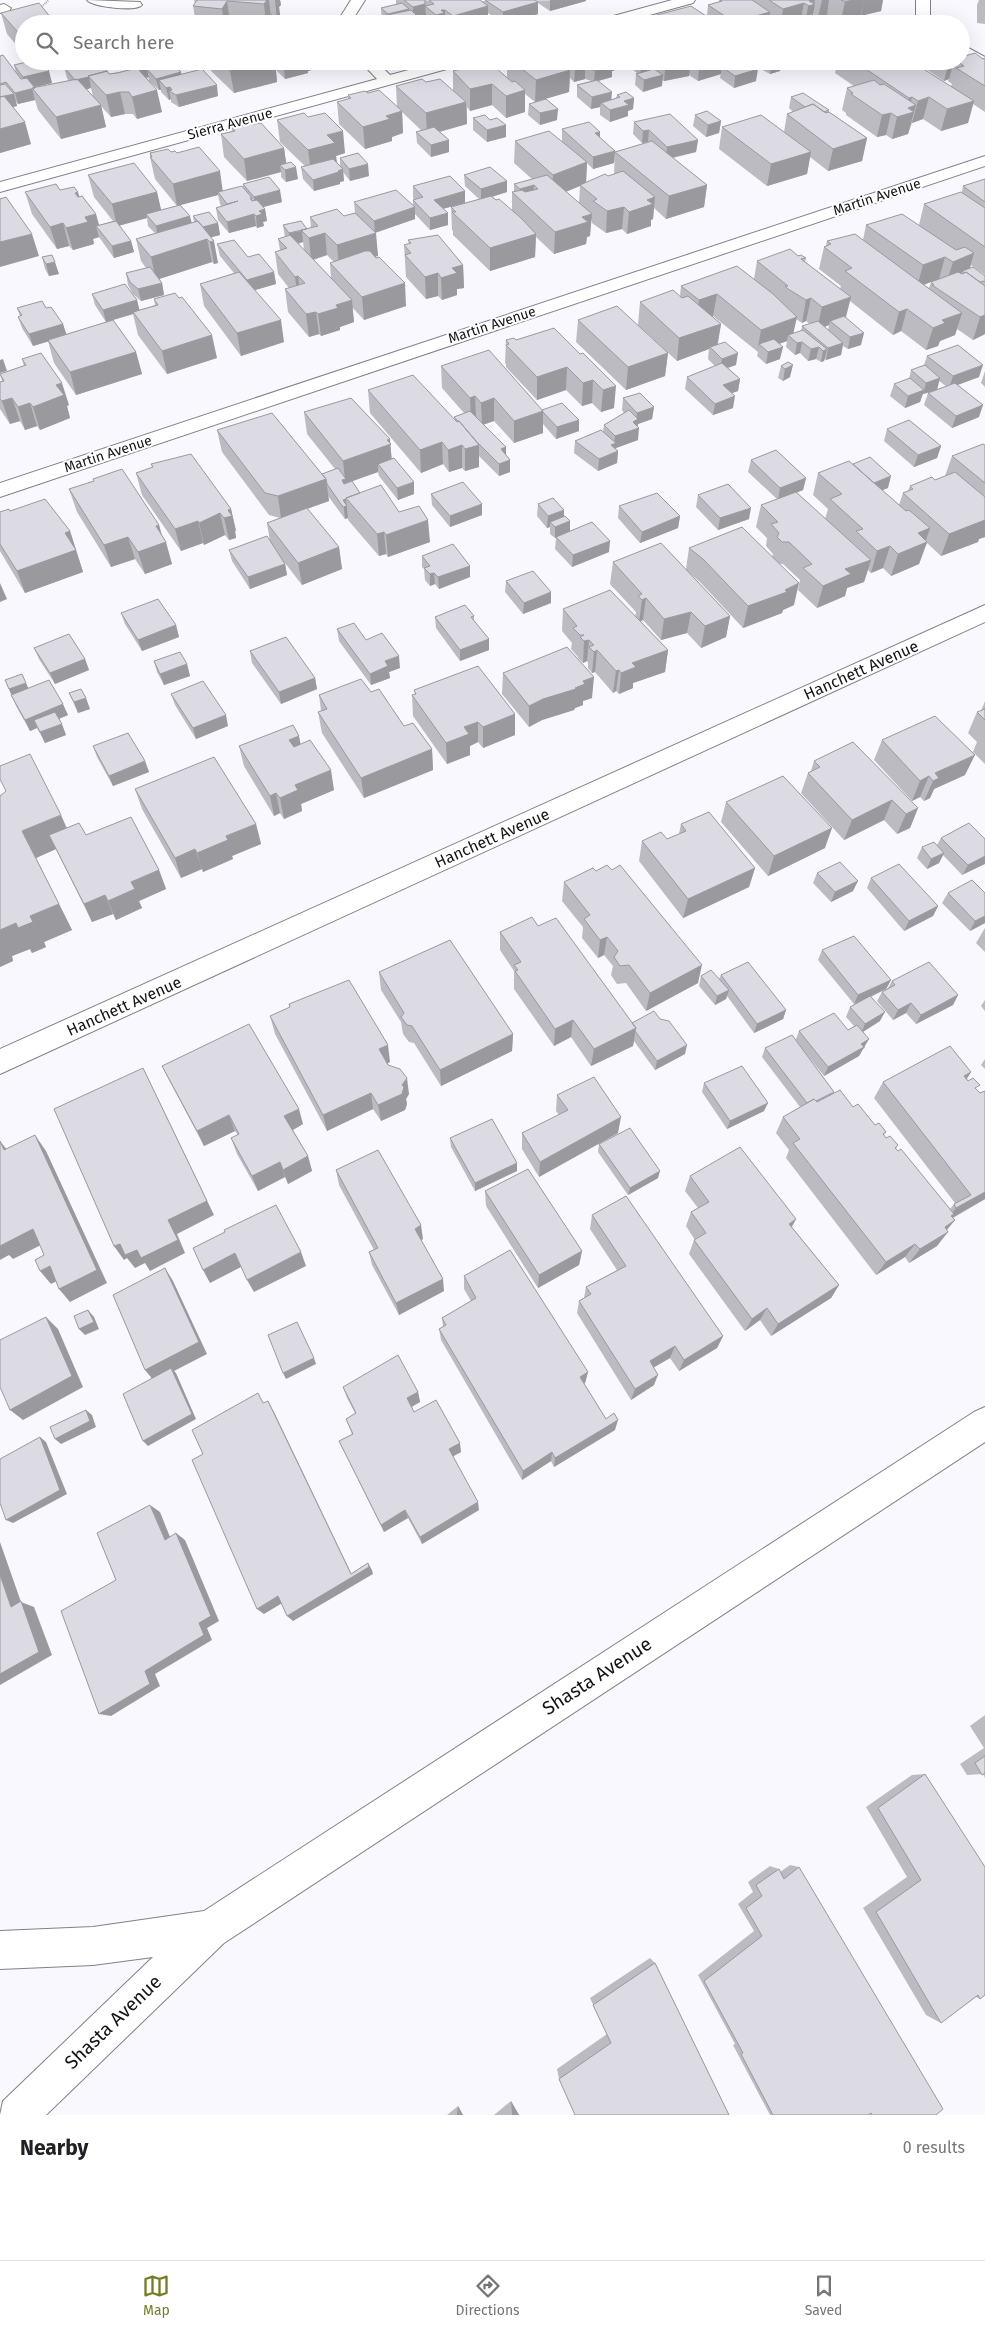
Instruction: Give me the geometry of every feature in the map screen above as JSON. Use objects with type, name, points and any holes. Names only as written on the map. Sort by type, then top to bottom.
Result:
[{"type":"street","points":[[94,0],[134,5]]},
{"type":"street","points":[[349,15],[358,0]]},
{"type":"street","points":[[633,15],[688,0]]},
{"type":"street","points":[[923,0],[923,15]]},
{"type":"street","points":[[970,54],[985,63]]},
{"type":"street","points":[[376,70],[387,81]]},
{"type":"street","name":"Sierra Avenue","points":[[0,187],[427,70]]},
{"type":"street","name":"Martin Avenue","points":[[0,490],[985,161]]},
{"type":"street","name":"Hanchett Avenue","points":[[0,1062],[985,614]]},
{"type":"street","name":"Shasta Avenue","points":[[17,2115],[210,1929],[985,1422]]},
{"type":"street","name":"Shasta Avenue","points":[[0,1950],[93,1946],[210,1929]]},
{"type":"building","points":[[197,0],[267,0],[264,4],[227,1],[222,9],[193,6]]},
{"type":"building","points":[[404,0],[425,0],[425,4],[413,7]]},
{"type":"building","points":[[429,0],[480,0],[488,6],[456,15],[441,10],[444,13],[436,15],[425,6],[434,4]]},
{"type":"building","points":[[485,0],[535,0],[538,2],[503,12]]},
{"type":"building","points":[[720,0],[752,0],[770,12],[759,15],[723,15],[708,5],[722,1]]},
{"type":"building","points":[[769,0],[812,0],[809,1],[815,4],[809,6],[804,3],[783,9]]},
{"type":"building","points":[[39,3],[49,15],[15,15],[15,29],[1,13]]},
{"type":"building","points":[[402,3],[409,9],[388,14],[381,8]]},
{"type":"building","points":[[691,6],[704,15],[657,15]]},
{"type":"building","points":[[411,10],[416,15],[387,15]]},
{"type":"building","points":[[975,53],[983,59],[985,58],[985,86],[959,70],[970,70],[970,54]]},
{"type":"building","points":[[3,55],[21,79],[27,78],[35,88],[15,93],[6,82],[0,84],[0,56]]},
{"type":"building","points":[[18,70],[49,71],[23,77]]},
{"type":"building","points":[[67,70],[106,70],[108,72],[107,71],[75,80]]},
{"type":"building","points":[[139,70],[157,90],[132,97],[129,92],[106,95],[88,76],[107,71],[109,74]]},
{"type":"building","points":[[148,70],[179,70],[181,72],[156,79]]},
{"type":"building","points":[[203,70],[217,85],[176,95],[169,91],[172,90],[170,87],[166,88],[159,80]]},
{"type":"building","points":[[498,70],[525,90],[506,96],[492,84],[470,89],[453,71]]},
{"type":"building","points":[[523,70],[570,70],[536,80]]},
{"type":"building","points":[[656,70],[663,75],[644,80],[636,74]]},
{"type":"building","points":[[726,70],[755,70],[735,76]]},
{"type":"building","points":[[867,70],[925,70],[974,101],[947,109],[929,97],[918,101],[912,97],[909,98]]},
{"type":"building","points":[[77,79],[101,105],[56,117],[32,88]]},
{"type":"building","points":[[422,79],[426,82],[440,79],[466,102],[426,113],[396,86]]},
{"type":"building","points":[[597,80],[612,92],[592,97],[577,85]]},
{"type":"building","points":[[874,80],[880,85],[884,84],[916,105],[908,108],[914,112],[897,117],[891,113],[882,115],[851,94],[853,93],[847,88]]},
{"type":"building","points":[[5,84],[14,94],[0,97],[0,85]]},
{"type":"building","points":[[379,90],[402,111],[386,116],[390,119],[363,127],[337,102],[351,98],[348,95]]},
{"type":"building","points":[[626,92],[634,98],[624,101],[629,105],[610,110],[601,103],[620,97],[617,95]]},
{"type":"building","points":[[803,93],[829,110],[824,112],[813,104],[805,107],[791,97]]},
{"type":"building","points":[[4,96],[25,122],[0,129],[0,97]]},
{"type":"building","points":[[546,99],[558,109],[540,113],[529,104]]},
{"type":"building","points":[[813,104],[826,113],[829,112],[867,138],[833,149],[787,114]]},
{"type":"building","points":[[707,111],[721,121],[708,125],[695,115]]},
{"type":"building","points":[[304,113],[308,117],[325,113],[343,131],[327,135],[335,143],[308,150],[277,120]]},
{"type":"building","points":[[670,114],[698,140],[667,147],[649,130],[643,131],[634,122]]},
{"type":"building","points":[[485,115],[490,120],[497,118],[506,125],[487,130],[473,118]]},
{"type":"building","points":[[761,115],[811,152],[771,164],[722,127]]},
{"type":"building","points":[[589,122],[600,132],[595,133],[615,151],[593,157],[562,129]]},
{"type":"building","points":[[261,123],[284,148],[244,159],[221,134],[235,131],[232,127]]},
{"type":"building","points":[[434,127],[449,140],[431,145],[416,132]]},
{"type":"building","points":[[549,131],[587,162],[553,175],[515,141]]},
{"type":"building","points":[[652,141],[707,185],[669,196],[615,152]]},
{"type":"building","points":[[199,147],[220,171],[173,184],[150,157],[152,157],[150,153],[168,149],[171,152],[175,151],[177,153]]},
{"type":"building","points":[[358,153],[368,164],[349,169],[340,158]]},
{"type":"building","points":[[333,159],[343,169],[313,180],[301,167]]},
{"type":"building","points":[[291,162],[296,167],[285,170],[280,165]]},
{"type":"building","points":[[134,163],[157,192],[112,204],[88,175]]},
{"type":"building","points":[[490,167],[507,181],[481,189],[464,175]]},
{"type":"building","points":[[623,171],[655,197],[647,200],[653,204],[629,212],[624,207],[607,211],[593,201],[597,199],[580,185],[605,174],[608,176]]},
{"type":"building","points":[[547,175],[592,214],[582,217],[588,222],[555,232],[512,192],[538,189],[534,185],[520,189],[514,184]]},
{"type":"building","points":[[450,176],[465,191],[434,200],[448,213],[430,218],[413,200],[423,197],[413,186]]},
{"type":"building","points":[[269,177],[280,190],[254,197],[243,184]]},
{"type":"building","points":[[985,179],[985,202],[963,186]]},
{"type":"building","points":[[56,184],[60,190],[74,187],[78,192],[75,193],[78,197],[82,196],[96,214],[85,217],[88,222],[66,228],[63,223],[50,227],[25,192]]},
{"type":"building","points":[[242,186],[252,198],[250,198],[252,201],[257,200],[265,209],[259,211],[262,214],[256,216],[254,214],[227,222],[216,208],[238,201],[227,204],[218,192]]},
{"type":"building","points":[[396,190],[415,207],[374,221],[354,202]]},
{"type":"building","points":[[961,192],[985,208],[985,247],[924,204]]},
{"type":"building","points":[[491,196],[496,200],[499,199],[536,234],[490,248],[452,212],[456,212],[451,207]]},
{"type":"building","points":[[6,197],[32,234],[0,242],[0,199]]},
{"type":"building","points":[[180,205],[190,216],[156,226],[146,214]]},
{"type":"building","points":[[337,209],[344,216],[355,213],[376,233],[337,245],[325,233],[309,238],[301,230],[318,226],[310,217]]},
{"type":"building","points":[[209,212],[218,223],[203,227],[193,216]]},
{"type":"building","points":[[902,214],[956,250],[965,247],[974,253],[953,262],[945,257],[923,265],[866,225]]},
{"type":"building","points":[[116,221],[131,241],[112,246],[96,226]]},
{"type":"building","points":[[198,221],[214,241],[210,242],[207,239],[151,257],[136,239]]},
{"type":"building","points":[[301,221],[307,229],[289,233],[283,225]]},
{"type":"building","points":[[855,234],[962,313],[942,320],[945,323],[933,328],[907,309],[899,312],[845,271],[852,268],[824,247],[831,244],[827,241]]},
{"type":"building","points":[[290,235],[352,300],[336,305],[338,308],[318,314],[316,312],[306,314],[285,289],[305,283],[298,276],[295,277],[275,252],[287,248],[278,239]]},
{"type":"building","points":[[438,235],[463,265],[452,268],[457,273],[441,278],[438,273],[425,277],[405,255],[411,253],[404,245],[411,243],[408,240]]},
{"type":"building","points":[[234,240],[248,257],[259,254],[274,272],[247,280],[217,244]]},
{"type":"building","points":[[790,249],[798,256],[801,255],[806,258],[801,259],[851,297],[822,307],[811,298],[806,300],[788,289],[785,286],[788,286],[757,261]]},
{"type":"building","points":[[370,251],[376,258],[379,257],[405,283],[362,297],[330,263]]},
{"type":"building","points":[[52,255],[55,262],[46,264],[42,257]]},
{"type":"building","points":[[737,266],[773,294],[797,317],[761,330],[717,294],[699,300],[681,286]]},
{"type":"building","points":[[150,267],[162,283],[138,289],[130,282],[126,273]]},
{"type":"building","points":[[973,267],[985,276],[985,282],[980,282],[962,271]]},
{"type":"building","points":[[239,272],[281,320],[237,333],[200,284]]},
{"type":"building","points":[[958,272],[962,274],[966,272],[985,286],[985,315],[980,317],[932,285],[934,285],[931,282]]},
{"type":"building","points":[[125,284],[137,300],[103,310],[92,294]]},
{"type":"building","points":[[673,290],[682,298],[688,296],[721,324],[679,338],[640,302]]},
{"type":"building","points":[[175,293],[179,298],[182,297],[212,335],[162,351],[133,312],[158,305],[154,299]]},
{"type":"building","points":[[42,301],[46,308],[51,307],[63,324],[29,334],[18,317],[22,315],[17,308]]},
{"type":"building","points":[[617,306],[668,353],[628,367],[578,320]]},
{"type":"building","points":[[844,316],[864,333],[850,337],[830,321]]},
{"type":"building","points":[[113,320],[136,352],[70,372],[48,340]]},
{"type":"building","points":[[818,321],[843,343],[828,348],[802,326]]},
{"type":"building","points":[[554,328],[580,354],[583,353],[616,386],[603,390],[593,380],[583,383],[567,367],[537,377],[506,345],[509,344],[506,340],[514,338],[516,340]]},
{"type":"building","points":[[803,330],[827,349],[823,351],[819,347],[811,349],[802,342],[797,343],[788,335]]},
{"type":"building","points":[[774,339],[783,347],[768,352],[759,344]]},
{"type":"building","points":[[725,342],[738,353],[722,359],[710,347]]},
{"type":"building","points":[[958,345],[983,365],[953,376],[927,356]]},
{"type":"building","points":[[489,350],[543,411],[514,421],[494,398],[481,403],[475,396],[470,398],[441,366]]},
{"type":"building","points":[[41,353],[62,383],[56,385],[64,395],[33,407],[30,403],[18,407],[12,398],[2,401],[0,399],[0,382],[4,381],[0,374],[26,365],[22,359]]},
{"type":"building","points":[[788,362],[793,365],[785,369],[781,366]]},
{"type":"building","points":[[722,363],[740,379],[723,385],[735,396],[715,404],[687,377]]},
{"type":"building","points":[[925,365],[940,378],[926,383],[911,370]]},
{"type":"building","points":[[413,375],[457,422],[459,421],[479,445],[465,449],[462,445],[448,450],[442,442],[420,450],[368,390]]},
{"type":"building","points":[[910,378],[924,390],[908,396],[894,384]]},
{"type":"building","points":[[955,383],[983,405],[956,416],[928,393]]},
{"type":"building","points":[[640,393],[654,407],[637,413],[623,398]]},
{"type":"building","points":[[351,398],[390,439],[387,440],[391,444],[343,461],[304,412]]},
{"type":"building","points":[[562,403],[579,420],[557,427],[542,410]]},
{"type":"building","points":[[629,410],[638,419],[633,422],[639,428],[615,436],[604,425]]},
{"type":"building","points":[[470,411],[506,447],[501,449],[510,460],[499,464],[454,417]]},
{"type":"building","points":[[272,413],[326,479],[278,496],[265,493],[217,430]]},
{"type":"building","points":[[909,420],[941,446],[918,455],[887,429]]},
{"type":"building","points":[[601,430],[616,443],[611,445],[618,451],[599,459],[575,441]]},
{"type":"building","points":[[983,444],[985,445],[985,483],[952,456]]},
{"type":"building","points":[[776,450],[806,478],[780,488],[751,460]]},
{"type":"building","points":[[191,454],[231,509],[228,510],[232,516],[224,518],[220,513],[199,523],[198,521],[175,529],[136,473],[153,467],[151,464]]},
{"type":"building","points":[[870,457],[891,476],[874,483],[853,464]]},
{"type":"building","points":[[394,458],[414,482],[397,488],[378,464]]},
{"type":"building","points":[[849,461],[906,511],[909,510],[930,528],[918,533],[927,542],[898,554],[890,546],[877,551],[856,531],[863,529],[830,499],[842,494],[818,473]]},
{"type":"building","points":[[338,468],[346,479],[342,480],[344,484],[352,481],[360,493],[343,500],[347,506],[343,507],[322,474]]},
{"type":"building","points":[[122,469],[159,525],[156,526],[166,542],[138,552],[128,537],[104,545],[69,489]]},
{"type":"building","points":[[955,472],[985,497],[985,520],[949,534],[903,493],[913,489],[910,486],[932,477],[935,480]]},
{"type":"building","points":[[463,482],[482,504],[450,516],[431,494]]},
{"type":"building","points":[[728,484],[751,508],[720,518],[698,495]]},
{"type":"building","points":[[381,485],[399,512],[419,506],[428,520],[386,535],[384,532],[377,534],[346,498]]},
{"type":"building","points":[[796,492],[871,560],[845,569],[851,574],[823,586],[803,568],[812,564],[789,542],[782,542],[777,537],[779,533],[771,524],[778,522],[761,505]]},
{"type":"building","points":[[657,493],[680,516],[642,532],[619,506]]},
{"type":"building","points":[[553,498],[564,510],[548,516],[538,504]]},
{"type":"building","points":[[45,499],[70,531],[65,533],[76,550],[17,571],[0,544],[0,512],[9,509],[10,511]]},
{"type":"building","points":[[307,508],[339,547],[298,563],[267,523]]},
{"type":"building","points":[[565,516],[570,521],[555,527],[550,522]]},
{"type":"building","points":[[592,522],[610,541],[573,555],[556,537]]},
{"type":"building","points":[[742,527],[799,583],[785,590],[787,592],[748,606],[703,559],[689,548]]},
{"type":"building","points":[[267,536],[285,564],[248,577],[229,550]]},
{"type":"building","points":[[661,543],[730,616],[705,626],[691,612],[664,619],[646,598],[642,600],[638,596],[642,594],[613,562]]},
{"type":"building","points":[[453,544],[470,566],[438,577],[434,573],[430,574],[424,568],[430,566],[422,556]]},
{"type":"building","points":[[533,571],[551,592],[524,603],[506,581]]},
{"type":"building","points":[[610,590],[668,650],[632,663],[636,667],[621,673],[619,670],[616,671],[597,650],[594,652],[589,647],[594,645],[589,640],[584,641],[580,637],[584,635],[580,635],[573,628],[577,626],[563,609]]},
{"type":"building","points":[[158,599],[176,625],[138,640],[121,613]]},
{"type":"building","points":[[465,605],[474,616],[471,617],[489,639],[460,650],[435,617]]},
{"type":"building","points":[[354,623],[366,640],[382,633],[399,656],[385,661],[388,666],[370,674],[337,629]]},
{"type":"building","points":[[69,634],[85,659],[50,673],[34,648]]},
{"type":"building","points":[[286,637],[315,678],[279,692],[250,651]]},
{"type":"building","points":[[567,647],[594,677],[583,681],[585,684],[576,689],[543,699],[529,706],[503,673]]},
{"type":"building","points":[[180,652],[187,664],[160,674],[154,661]]},
{"type":"building","points":[[478,666],[515,714],[483,727],[478,722],[464,727],[469,734],[446,743],[412,695],[416,694],[414,690]]},
{"type":"building","points":[[22,674],[26,683],[9,689],[5,680]]},
{"type":"building","points":[[361,679],[371,692],[379,689],[404,726],[413,723],[432,749],[361,778],[318,712],[327,709],[319,695]]},
{"type":"building","points":[[49,680],[63,704],[25,720],[11,695]]},
{"type":"building","points":[[203,681],[226,715],[193,728],[171,694]]},
{"type":"building","points":[[81,689],[86,698],[74,702],[69,693]]},
{"type":"building","points":[[985,709],[985,720],[977,712]]},
{"type":"building","points":[[55,712],[62,724],[40,732],[34,720]]},
{"type":"building","points":[[935,716],[975,755],[935,773],[939,778],[933,781],[929,776],[920,781],[882,740]]},
{"type":"building","points":[[293,725],[299,736],[289,740],[294,747],[310,740],[331,770],[295,785],[298,790],[280,798],[276,793],[270,796],[239,746]]},
{"type":"building","points":[[128,733],[145,761],[109,776],[93,746]]},
{"type":"building","points":[[853,742],[918,808],[906,814],[892,800],[852,820],[808,773],[820,767],[814,761]]},
{"type":"building","points":[[30,754],[61,815],[22,831],[59,904],[30,916],[33,922],[18,928],[16,923],[0,930],[0,796],[6,791],[0,779],[0,766]]},
{"type":"building","points":[[214,757],[256,824],[226,836],[228,840],[197,853],[195,849],[175,858],[135,789]]},
{"type":"building","points":[[783,776],[832,828],[774,856],[726,802]]},
{"type":"building","points":[[709,812],[755,868],[688,899],[642,841],[661,832],[667,839],[686,831],[681,824]]},
{"type":"building","points":[[131,817],[159,870],[131,882],[135,889],[108,901],[105,895],[84,904],[49,835],[79,823],[86,835]]},
{"type":"building","points":[[969,823],[985,839],[985,856],[968,865],[941,838]]},
{"type":"building","points":[[934,842],[944,853],[931,859],[922,847]]},
{"type":"building","points":[[840,862],[858,881],[835,892],[817,873]]},
{"type":"building","points":[[899,864],[938,906],[909,921],[871,878]]},
{"type":"building","points":[[607,865],[612,870],[620,865],[702,965],[650,993],[629,965],[620,966],[614,957],[618,951],[607,937],[600,940],[584,919],[590,915],[564,882],[593,868],[596,871]]},
{"type":"building","points":[[972,880],[985,893],[985,916],[975,921],[948,893]]},
{"type":"building","points":[[532,917],[538,926],[556,918],[636,1028],[594,1049],[573,1020],[555,1029],[515,971],[518,970],[514,965],[521,962],[500,932]]},
{"type":"building","points":[[854,936],[891,980],[858,995],[822,950]]},
{"type":"building","points":[[450,940],[513,1034],[440,1070],[412,1026],[407,1025],[401,1017],[404,1013],[379,972]]},
{"type":"building","points":[[748,962],[786,1010],[757,1024],[721,975]]},
{"type":"building","points":[[929,962],[958,995],[921,1015],[911,1003],[898,1010],[882,992],[895,985],[892,981]]},
{"type":"building","points":[[711,970],[729,990],[717,996],[701,976]]},
{"type":"building","points":[[349,980],[388,1045],[379,1049],[388,1065],[400,1069],[407,1078],[402,1085],[404,1087],[402,1094],[378,1105],[371,1093],[323,1115],[270,1016],[290,1007],[289,1004]]},
{"type":"building","points":[[870,996],[885,1012],[865,1024],[850,1007]]},
{"type":"building","points":[[654,1011],[660,1019],[669,1021],[687,1045],[657,1061],[635,1031],[636,1028],[632,1023]]},
{"type":"building","points":[[834,1013],[848,1030],[857,1025],[869,1039],[861,1044],[864,1047],[828,1067],[799,1031]]},
{"type":"building","points":[[249,1024],[299,1109],[284,1116],[308,1156],[283,1170],[280,1162],[252,1176],[231,1138],[239,1134],[229,1115],[197,1131],[162,1066]]},
{"type":"building","points":[[792,1035],[834,1092],[816,1101],[814,1099],[807,1103],[765,1048]]},
{"type":"building","points":[[950,1046],[971,1072],[964,1076],[968,1081],[973,1078],[980,1085],[975,1088],[980,1093],[985,1091],[985,1192],[956,1208],[954,1204],[971,1195],[883,1082]]},
{"type":"building","points":[[742,1066],[768,1103],[730,1121],[704,1083]]},
{"type":"building","points":[[143,1068],[207,1201],[168,1220],[178,1240],[141,1258],[137,1250],[125,1255],[120,1244],[114,1246],[54,1109]]},
{"type":"building","points":[[594,1077],[621,1117],[540,1162],[522,1133],[568,1110],[557,1095]]},
{"type":"building","points":[[840,1090],[853,1107],[858,1104],[875,1125],[879,1123],[886,1132],[883,1134],[886,1138],[890,1136],[898,1145],[895,1148],[898,1151],[901,1149],[954,1214],[951,1216],[955,1220],[945,1227],[948,1232],[920,1249],[915,1244],[886,1262],[793,1143],[800,1139],[783,1117],[814,1099],[817,1102]]},
{"type":"building","points":[[492,1119],[517,1163],[475,1183],[450,1138]]},
{"type":"building","points":[[630,1128],[660,1171],[630,1188],[599,1144]]},
{"type":"building","points":[[35,1135],[97,1270],[59,1289],[50,1266],[40,1271],[35,1260],[44,1255],[33,1229],[0,1246],[0,1141],[4,1150]]},
{"type":"building","points":[[740,1147],[796,1219],[789,1224],[839,1285],[778,1324],[767,1308],[752,1319],[694,1240],[706,1233],[691,1212],[709,1202],[690,1176]]},
{"type":"building","points":[[378,1150],[421,1225],[415,1229],[443,1279],[396,1303],[369,1252],[378,1248],[336,1170]]},
{"type":"building","points":[[528,1169],[582,1251],[539,1275],[485,1191]]},
{"type":"building","points":[[626,1196],[723,1336],[684,1360],[675,1346],[650,1361],[658,1375],[635,1389],[579,1301],[591,1294],[586,1287],[626,1266],[592,1215]]},
{"type":"building","points":[[276,1205],[301,1252],[247,1280],[235,1253],[203,1270],[193,1248],[225,1232],[224,1230]]},
{"type":"building","points":[[510,1250],[588,1372],[580,1377],[606,1419],[614,1413],[618,1420],[555,1458],[552,1452],[523,1471],[439,1329],[446,1325],[442,1318],[476,1298],[464,1276]]},
{"type":"building","points":[[165,1268],[199,1342],[145,1370],[113,1295]]},
{"type":"building","points":[[88,1310],[94,1322],[79,1329],[74,1316]]},
{"type":"building","points":[[46,1317],[72,1376],[10,1410],[0,1387],[0,1340]]},
{"type":"building","points":[[297,1322],[314,1358],[283,1373],[268,1335]]},
{"type":"building","points":[[398,1355],[418,1392],[407,1398],[414,1412],[436,1400],[460,1443],[449,1449],[478,1502],[420,1537],[405,1510],[381,1525],[339,1441],[353,1434],[346,1419],[356,1413],[343,1387]]},
{"type":"building","points":[[171,1368],[192,1414],[143,1441],[123,1394]]},
{"type":"building","points":[[258,1393],[263,1403],[268,1401],[351,1574],[368,1563],[369,1567],[287,1616],[278,1596],[257,1609],[192,1460],[203,1454],[192,1430]]},
{"type":"building","points":[[86,1410],[90,1421],[55,1439],[50,1427]]},
{"type":"building","points":[[40,1437],[60,1490],[6,1520],[0,1503],[0,1459]]},
{"type":"building","points":[[150,1505],[165,1540],[176,1533],[211,1616],[199,1623],[204,1635],[145,1671],[150,1684],[99,1714],[61,1611],[116,1580],[97,1533]]},
{"type":"building","points":[[0,1575],[11,1607],[21,1601],[39,1652],[0,1674]]},
{"type":"building","points":[[985,1756],[985,1773],[982,1775],[975,1763]]},
{"type":"building","points":[[925,1774],[985,1867],[985,1995],[980,1999],[978,1995],[941,2023],[876,1912],[921,1880],[878,1808]]},
{"type":"building","points":[[799,1867],[943,2109],[936,2115],[872,2115],[871,2113],[868,2115],[773,2115],[741,2054],[743,2053],[704,1981],[762,1936],[746,1908],[762,1896],[756,1885],[779,1869],[784,1879]]},
{"type":"building","points":[[655,1963],[729,2115],[575,2115],[559,2079],[611,2043],[593,2005]]}]
